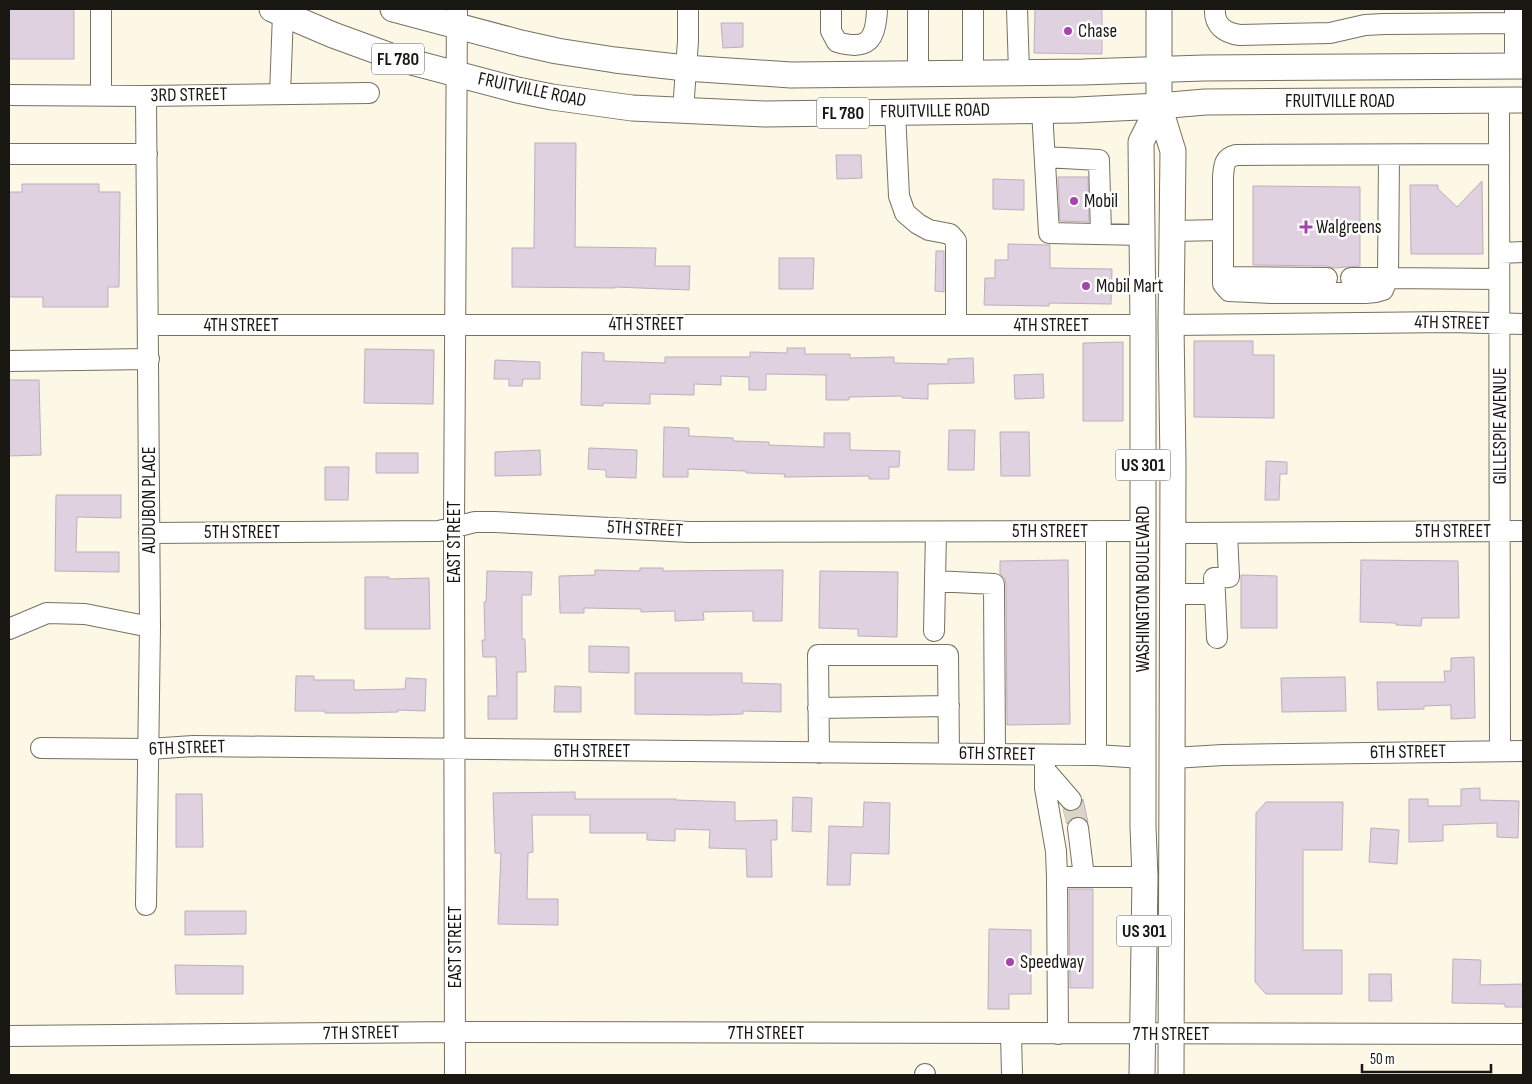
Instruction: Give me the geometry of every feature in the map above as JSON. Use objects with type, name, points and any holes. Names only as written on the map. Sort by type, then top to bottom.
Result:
[{"type":"main road","name":"FRUITVILLE ROAD","points":[[393,9],[457,18],[521,44],[557,51],[685,68],[791,75],[1204,68],[1519,66]]},
{"type":"main road","name":"WASHINGTON BOULEVARD","points":[[1159,9],[1159,106],[1173,151],[1171,325],[1173,533],[1171,1075]]},
{"type":"main road","name":"FRUITVILLE ROAD","points":[[277,12],[396,58],[517,90],[552,97],[632,108],[765,114],[1042,110],[1159,106],[1205,102],[1511,100]]},
{"type":"main road","name":"WASHINGTON BOULEVARD","points":[[1142,1075],[1144,758],[1142,142],[1159,106]]},
{"type":"main road","points":[[1142,531],[1153,539],[1158,552],[1160,688],[1161,696],[1173,712]]},
{"type":"street","points":[[101,9],[101,95]]},
{"type":"street","points":[[683,111],[688,41],[688,9]]},
{"type":"street","points":[[831,9],[831,31],[837,42],[850,46],[861,45],[873,36],[877,22],[877,9]]},
{"type":"street","points":[[918,9],[918,73]]},
{"type":"street","points":[[973,9],[973,73]]},
{"type":"street","points":[[1017,9],[1019,72]]},
{"type":"street","points":[[1215,9],[1216,20],[1219,26],[1229,33],[1240,35],[1330,33],[1365,25],[1384,16],[1515,16],[1519,66]]},
{"type":"street","points":[[277,12],[280,94]]},
{"type":"street","name":"EAST STREET","points":[[455,1075],[456,748],[454,527],[457,18]]},
{"type":"street","name":"3RD STREET","points":[[9,95],[146,96],[369,93]]},
{"type":"street","name":"AUDUBON PLACE","points":[[146,96],[150,626],[146,905]]},
{"type":"street","name":"GILLESPIE AVENUE","points":[[1500,751],[1500,154],[1511,100]]},
{"type":"street","points":[[1042,110],[1049,233],[1142,235]]},
{"type":"street","points":[[895,112],[899,196],[905,213],[918,224],[929,230],[950,234],[956,241],[956,324]]},
{"type":"street","points":[[9,154],[147,154]]},
{"type":"street","points":[[1389,154],[1388,278],[1383,290],[1365,293],[1233,293],[1224,287],[1223,177],[1225,161],[1229,157],[1236,155],[1389,154],[1500,154]]},
{"type":"street","points":[[1044,157],[1099,160],[1101,234]]},
{"type":"street","points":[[1172,231],[1223,230]]},
{"type":"street","points":[[1500,253],[1523,252]]},
{"type":"street","points":[[1223,277],[1327,278]]},
{"type":"street","points":[[1351,278],[1500,278]]},
{"type":"street","points":[[1365,293],[1365,323]]},
{"type":"street","name":"4TH STREET","points":[[1171,325],[1451,322],[1523,324]]},
{"type":"street","name":"4TH STREET","points":[[149,325],[1143,325]]},
{"type":"street","points":[[9,361],[149,359]]},
{"type":"street","name":"5TH STREET","points":[[149,533],[439,531],[475,522],[688,532],[1142,531]]},
{"type":"street","points":[[1096,531],[1096,755]]},
{"type":"street","name":"5TH STREET","points":[[1173,533],[1523,531]]},
{"type":"street","points":[[934,631],[936,532]]},
{"type":"street","points":[[1217,638],[1214,578],[1229,577],[1227,533]]},
{"type":"street","points":[[934,581],[994,584],[995,754]]},
{"type":"street","points":[[1173,594],[1215,594]]},
{"type":"street","points":[[9,629],[47,613],[85,614],[150,626]]},
{"type":"street","points":[[819,752],[818,655],[948,655],[949,754]]},
{"type":"street","points":[[818,708],[949,706]]},
{"type":"street","name":"6TH STREET","points":[[41,748],[149,749],[193,746],[995,754],[1045,762],[1096,755],[1144,758]]},
{"type":"street","name":"6TH STREET","points":[[1173,758],[1223,755],[1523,751]]},
{"type":"street","points":[[1045,762],[1071,800]]},
{"type":"street","points":[[1045,762],[1045,788],[1056,851],[1058,1034]]},
{"type":"street","points":[[1078,828],[1084,877]]},
{"type":"street","points":[[1056,877],[1144,876]]},
{"type":"street","name":"7TH STREET","points":[[9,1036],[455,1032],[1523,1034]]},
{"type":"street","points":[[1011,1034],[1012,1075]]},
{"type":"building","points":[[9,9],[74,9],[74,59],[9,59]]},
{"type":"building","name":"Chase","points":[[1035,9],[1102,9],[1102,54],[1034,53]]},
{"type":"building","points":[[721,23],[743,23],[743,47],[723,48]]},
{"type":"building","points":[[535,143],[576,143],[575,247],[656,248],[655,266],[690,266],[689,290],[615,287],[512,287],[512,248],[534,248]]},
{"type":"building","points":[[836,155],[861,155],[862,178],[837,179]]},
{"type":"building","name":"Mobil","points":[[1058,177],[1088,177],[1089,222],[1060,221]]},
{"type":"building","points":[[993,179],[1024,180],[1024,210],[993,209]]},
{"type":"building","points":[[1482,181],[1483,254],[1411,254],[1410,185],[1438,185],[1438,189],[1457,207]]},
{"type":"building","points":[[22,184],[99,184],[99,192],[120,192],[119,287],[108,287],[108,307],[43,307],[43,297],[9,297],[9,192],[22,192]]},
{"type":"building","name":"Walgreens","points":[[1253,186],[1360,187],[1360,266],[1334,268],[1327,266],[1253,265]]},
{"type":"building","points":[[1008,244],[1050,245],[1050,268],[1112,269],[1111,304],[1049,303],[1049,306],[984,305],[985,278],[995,278],[995,260],[1008,260]]},
{"type":"building","points":[[936,251],[944,251],[944,292],[935,291]]},
{"type":"building","points":[[779,258],[814,258],[813,289],[779,289]]},
{"type":"building","points":[[1194,341],[1253,341],[1253,355],[1274,355],[1274,418],[1194,417]]},
{"type":"building","points":[[1123,342],[1123,421],[1083,421],[1083,343]]},
{"type":"building","points":[[787,348],[805,348],[805,354],[850,354],[850,358],[894,357],[894,363],[948,364],[948,359],[973,358],[974,383],[928,384],[928,399],[902,398],[902,396],[849,397],[849,400],[826,400],[826,375],[766,374],[766,390],[749,390],[749,377],[721,376],[721,385],[694,384],[694,395],[650,394],[650,404],[603,403],[603,406],[581,405],[582,352],[604,353],[604,361],[665,363],[665,357],[750,357],[750,352],[787,353]]},
{"type":"building","points":[[365,349],[434,350],[433,404],[364,403]]},
{"type":"building","points":[[495,360],[540,362],[540,379],[523,379],[522,386],[509,386],[509,379],[494,379]]},
{"type":"building","points":[[1043,374],[1044,398],[1015,399],[1014,375]]},
{"type":"building","points":[[9,380],[39,380],[41,455],[9,456]]},
{"type":"building","points":[[664,427],[689,428],[689,436],[733,438],[733,441],[769,442],[769,445],[824,447],[824,433],[850,433],[850,450],[900,451],[899,467],[889,467],[889,479],[869,479],[869,476],[784,477],[785,474],[688,469],[688,477],[663,477]]},
{"type":"building","points":[[949,430],[975,430],[974,470],[948,470]]},
{"type":"building","points":[[1000,432],[1029,432],[1030,476],[1001,476]]},
{"type":"building","points":[[589,448],[637,450],[636,478],[606,477],[606,470],[588,469]]},
{"type":"building","points":[[540,450],[541,475],[495,476],[495,452]]},
{"type":"building","points":[[376,453],[418,453],[418,473],[376,473]]},
{"type":"building","points":[[1266,461],[1287,462],[1287,474],[1280,474],[1279,500],[1265,500]]},
{"type":"building","points":[[325,467],[349,467],[348,500],[325,500]]},
{"type":"building","points":[[56,495],[121,495],[121,518],[77,517],[76,552],[119,552],[119,572],[55,571]]},
{"type":"building","points":[[1068,560],[1070,724],[1007,725],[1006,584],[1005,579],[1000,574],[1000,561]]},
{"type":"building","points":[[1361,560],[1458,561],[1459,618],[1422,618],[1421,626],[1360,622]]},
{"type":"building","points":[[640,568],[663,568],[663,571],[783,570],[782,621],[753,621],[753,611],[703,612],[704,620],[675,621],[675,611],[641,612],[641,609],[584,608],[584,613],[560,613],[559,576],[595,575],[595,570],[640,571]]},
{"type":"building","points":[[487,571],[532,572],[531,595],[522,595],[522,639],[525,639],[526,672],[517,672],[517,719],[488,719],[488,696],[497,696],[496,657],[483,657],[482,640],[485,640],[484,602],[486,602]]},
{"type":"building","points":[[820,571],[898,572],[897,637],[858,636],[858,629],[819,628]]},
{"type":"building","points":[[1241,575],[1277,576],[1277,628],[1241,628]]},
{"type":"building","points":[[365,577],[389,577],[389,579],[429,578],[430,629],[365,629]]},
{"type":"building","points":[[589,646],[629,647],[629,673],[589,672]]},
{"type":"building","points":[[1474,657],[1475,718],[1451,719],[1451,705],[1424,706],[1424,709],[1378,710],[1377,682],[1445,682],[1444,671],[1451,671],[1451,658]]},
{"type":"building","points":[[635,673],[742,673],[742,683],[781,684],[781,712],[743,711],[743,714],[710,715],[635,714]]},
{"type":"building","points":[[296,676],[314,676],[314,680],[354,680],[354,690],[405,689],[406,678],[426,679],[425,711],[398,710],[398,712],[325,713],[325,711],[295,711]]},
{"type":"building","points":[[1345,677],[1346,711],[1282,712],[1281,678]]},
{"type":"building","points":[[555,686],[581,687],[581,712],[554,712]]},
{"type":"building","points":[[1480,788],[1480,800],[1519,801],[1518,838],[1497,837],[1497,823],[1443,825],[1443,841],[1409,842],[1409,799],[1428,799],[1428,806],[1461,806],[1461,789]]},
{"type":"building","points":[[575,792],[575,799],[676,799],[735,802],[735,821],[777,820],[777,840],[771,840],[772,877],[747,877],[746,849],[709,848],[710,830],[675,829],[675,841],[647,840],[647,833],[590,833],[590,815],[532,815],[533,852],[528,853],[527,899],[558,899],[558,925],[498,924],[501,853],[495,853],[493,793]]},
{"type":"building","points":[[176,794],[202,794],[203,847],[176,847]]},
{"type":"building","points":[[793,797],[812,798],[811,832],[792,831]]},
{"type":"building","points":[[1083,799],[1088,823],[1083,817],[1077,816],[1071,818],[1067,824],[1063,809],[1074,812],[1079,809]]},
{"type":"building","points":[[864,802],[890,803],[889,854],[851,853],[850,885],[827,885],[829,826],[863,827]]},
{"type":"building","points":[[1266,802],[1343,802],[1342,850],[1303,850],[1303,950],[1342,950],[1342,994],[1266,994],[1255,982],[1256,813]]},
{"type":"building","points":[[1371,828],[1399,830],[1397,864],[1369,862]]},
{"type":"building","name":"Speedway","points":[[1069,889],[1093,889],[1093,988],[1070,988]]},
{"type":"building","points":[[185,911],[246,911],[246,934],[185,935]]},
{"type":"building","name":"Speedway","points":[[989,929],[1031,930],[1031,994],[1009,994],[1009,1009],[988,1009]]},
{"type":"building","points":[[1453,959],[1481,960],[1480,985],[1523,984],[1523,1007],[1505,1007],[1505,1004],[1452,1003]]},
{"type":"building","points":[[175,965],[243,966],[243,994],[176,994]]},
{"type":"building","points":[[1369,974],[1391,974],[1392,1001],[1369,1001]]},
{"type":"tunnel","points":[[1071,800],[1078,828]]},
{"type":"place","name":"Chase","points":[[1068,31]]},
{"type":"place","name":"Mobil","points":[[1074,201]]},
{"type":"place","name":"Walgreens","points":[[1306,227]]},
{"type":"place","name":"Mobil Mart","points":[[1086,286]]},
{"type":"place","name":"Speedway","points":[[1010,962]]}]
